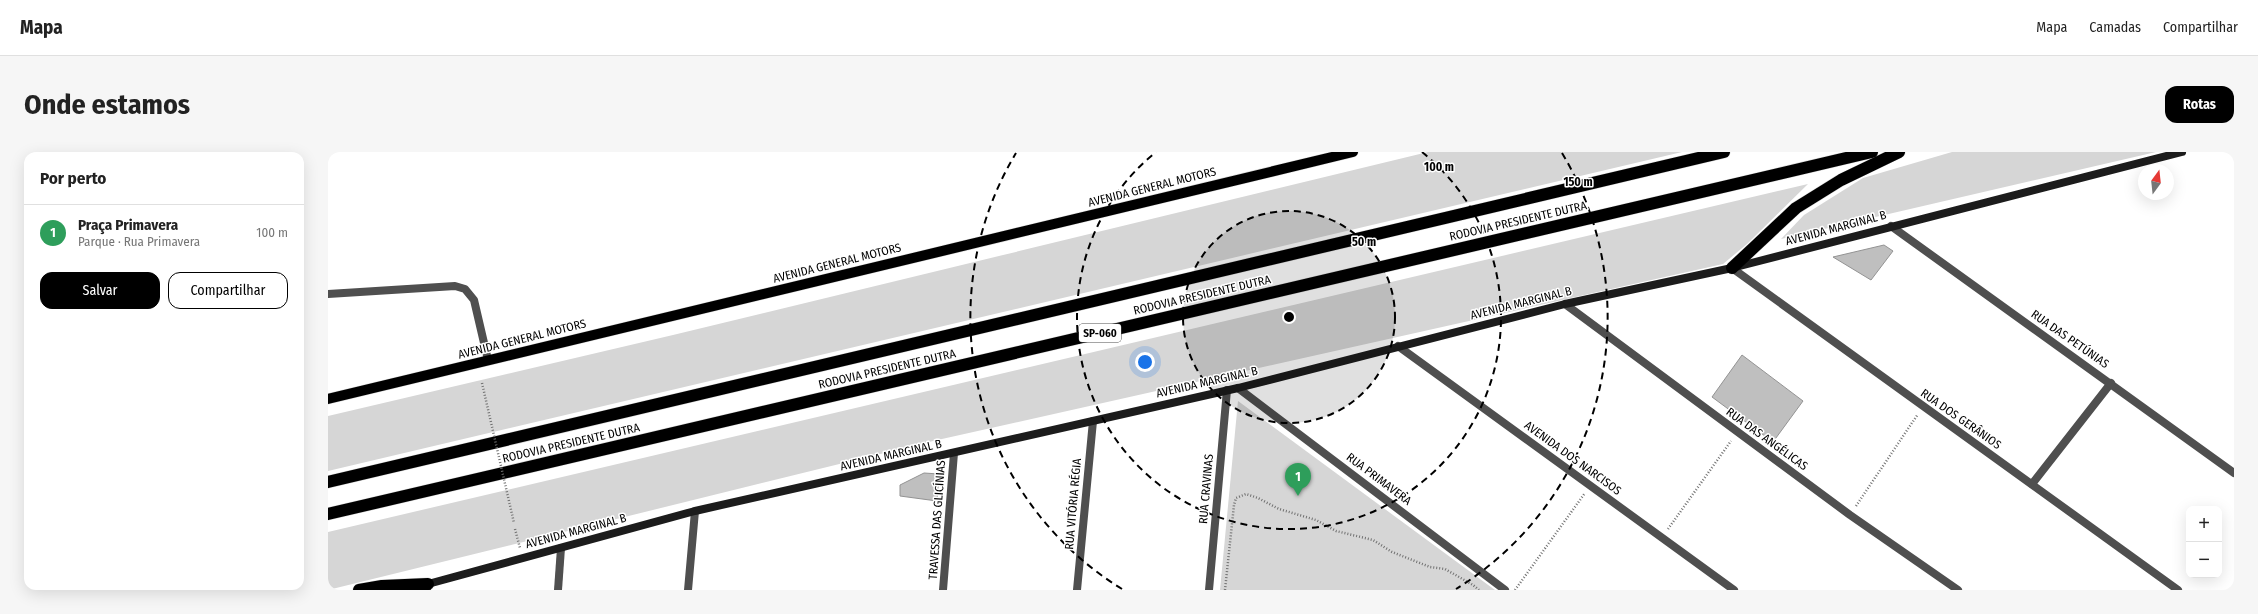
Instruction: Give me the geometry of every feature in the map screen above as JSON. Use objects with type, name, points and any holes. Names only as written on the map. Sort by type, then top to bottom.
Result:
[{"type":"highway","name":"RODOVIA PRESIDENTE DUTRA","points":[[328,482],[1724,152]]},
{"type":"highway","name":"RODOVIA PRESIDENTE DUTRA","points":[[328,514],[1872,152]]},
{"type":"highway","points":[[1732,268],[1796,208],[1841,180],[1899,152]]},
{"type":"highway","points":[[359,590],[382,586],[427,587]]},
{"type":"main road","name":"AVENIDA GENERAL MOTORS","points":[[328,399],[1353,152]]},
{"type":"street","name":"AVENIDA MARGINAL B","points":[[427,587],[695,511],[1238,388],[1565,304],[1732,268],[2182,152]]},
{"type":"street","name":"RUA DAS PETÚNIAS","points":[[1891,226],[2234,473]]},
{"type":"street","name":"RUA DOS GERÂNIOS","points":[[1732,268],[2178,590]]},
{"type":"street","points":[[328,294],[455,286],[465,289],[474,300],[488,360]]},
{"type":"street","name":"RUA DAS ANGÉLICAS","points":[[1565,304],[1850,515],[1958,590]]},
{"type":"street","name":"AVENIDA DOS NARCISOS","points":[[1398,346],[1734,590]]},
{"type":"street","points":[[2032,484],[2111,383]]},
{"type":"street","name":"RUA PRIMAVERA","points":[[1238,388],[1505,590]]},
{"type":"street","name":"RUA CRAVINAS","points":[[1209,590],[1227,390]]},
{"type":"street","name":"RUA VITÓRIA RÉGIA","points":[[1077,590],[1093,421]]},
{"type":"street","name":"TRAVESSA DAS GLICÍNIAS","points":[[944,590],[954,453]]},
{"type":"street","points":[[688,590],[695,511]]},
{"type":"street","points":[[558,590],[561,548]]},
{"type":"path","points":[[482,383],[514,523]]},
{"type":"path","points":[[1850,515],[1923,407]]},
{"type":"path","points":[[1661,538],[1738,432]]},
{"type":"path","points":[[1515,590],[1591,486]]},
{"type":"path","points":[[1225,590],[1234,505],[1236,498],[1246,494],[1258,498],[1279,509],[1316,520],[1336,531],[1373,540],[1392,552],[1430,567],[1445,569],[1479,590]]},
{"type":"path","points":[[515,529],[520,549]]},
{"type":"shaded area","points":[[1428,152],[1682,152],[328,471],[328,416],[673,335]]},
{"type":"shaded area","points":[[1952,152],[2156,152],[1781,239],[1804,215],[1863,178]]},
{"type":"shaded area","points":[[1808,184],[1747,244],[1723,264],[933,441],[328,590],[328,532]]},
{"type":"shaded area","points":[[1238,401],[1495,590],[1220,590]]},
{"type":"building","points":[[1884,245],[1893,251],[1871,280],[1833,257]]},
{"type":"building","points":[[1742,355],[1803,401],[1773,442],[1712,397]]},
{"type":"building","points":[[924,473],[939,474],[937,501],[900,496],[900,485]]},
{"type":"place","name":"Praça Primavera","points":[[1298,496]]}]
